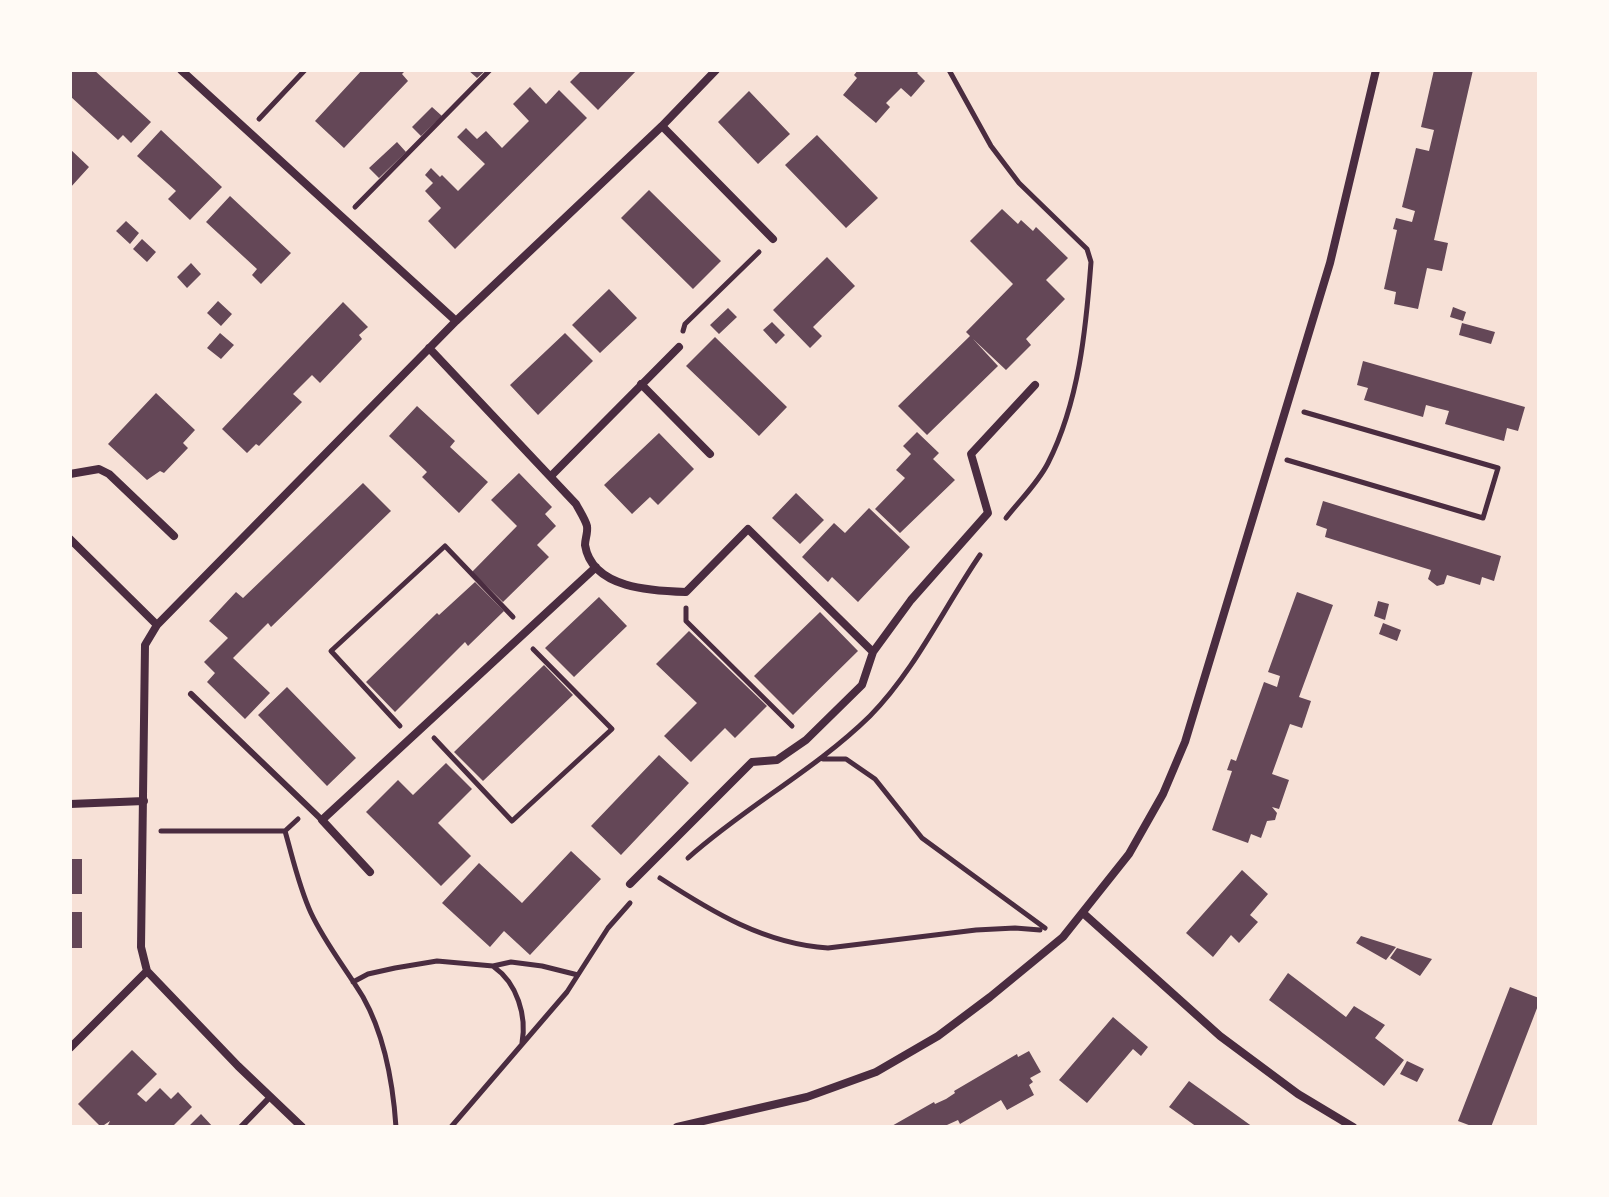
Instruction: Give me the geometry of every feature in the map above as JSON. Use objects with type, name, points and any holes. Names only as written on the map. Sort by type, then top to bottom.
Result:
[{"type":"street","points":[[181,70],[456,321]]},
{"type":"street","points":[[302,1127],[147,971],[141,947],[145,645],[157,625],[429,348],[662,126],[716,70]]},
{"type":"street","points":[[677,1127],[807,1097],[876,1072],[938,1036],[1063,937],[1129,854],[1163,794],[1185,742],[1330,263],[1376,70]]},
{"type":"street","points":[[662,126],[773,239]]},
{"type":"street","points":[[551,476],[679,347]]},
{"type":"street","points":[[429,348],[576,504],[587,526],[585,547],[596,567],[619,584],[650,591],[686,592],[748,529],[873,652]]},
{"type":"street","points":[[641,384],[710,454]]},
{"type":"street","points":[[630,884],[752,762],[777,760],[806,740],[862,685],[873,652],[911,600],[988,513],[971,454],[1035,385]]},
{"type":"street","points":[[70,474],[99,469],[109,474],[174,536]]},
{"type":"street","points":[[70,539],[157,625]]},
{"type":"street","points":[[370,872],[322,820],[596,567]]},
{"type":"street","points":[[70,804],[144,801]]},
{"type":"street","points":[[1083,913],[1220,1036],[1298,1094],[1353,1127]]},
{"type":"street","points":[[70,1048],[147,971]]},
{"type":"lane","points":[[191,694],[322,820]]},
{"type":"lane","points":[[241,1127],[270,1097]]},
{"type":"path","points":[[248,131],[305,70]]},
{"type":"path","points":[[343,219],[490,70]]},
{"type":"path","points":[[949,70],[991,146],[1019,183],[1087,249],[1091,262],[1079,362],[1066,420],[1047,466],[998,528]]},
{"type":"path","points":[[679,347],[685,324],[773,239]]},
{"type":"path","points":[[1271,455],[1483,518],[1498,468],[1286,407]]},
{"type":"path","points":[[411,738],[331,651],[445,546],[612,729],[512,821],[424,727]]},
{"type":"path","points":[[683,863],[710,838],[821,759],[870,715],[914,661],[981,554]]},
{"type":"path","points":[[686,592],[686,621],[806,740],[821,759]]},
{"type":"path","points":[[659,878],[738,925],[803,946],[828,948],[879,940],[1015,928],[1053,933],[922,838],[875,779],[846,759],[821,759]]},
{"type":"path","points":[[144,831],[285,831],[298,880],[311,912],[365,1000],[389,1067],[396,1127]]},
{"type":"path","points":[[649,886],[671,870]]},
{"type":"path","points":[[451,1127],[567,992],[608,928],[638,894]]},
{"type":"path","points":[[353,982],[395,968],[437,961],[493,966],[511,962],[578,975]]},
{"type":"path","points":[[493,966],[502,972],[515,992],[522,1012],[522,1045]]},
{"type":"building","points":[[70,70],[94,70],[151,122],[131,143],[123,135],[118,140],[70,96]]},
{"type":"building","points":[[362,70],[406,70],[402,74],[408,81],[344,148],[315,121]]},
{"type":"building","points":[[468,70],[486,70],[477,78]]},
{"type":"building","points":[[582,70],[637,70],[598,110],[570,82]]},
{"type":"building","points":[[858,70],[920,70],[917,73],[925,81],[911,97],[901,88],[886,103],[890,107],[876,123],[843,95],[857,78],[854,75]]},
{"type":"building","points":[[1434,70],[1473,70],[1434,240],[1448,243],[1442,271],[1427,268],[1418,309],[1394,304],[1396,292],[1384,289],[1397,230],[1393,229],[1396,218],[1412,222],[1415,211],[1402,207],[1416,148],[1429,151],[1434,130],[1421,127]]},
{"type":"building","points":[[530,87],[546,104],[559,90],[587,118],[455,249],[428,221],[441,208],[425,191],[433,183],[425,175],[431,168],[458,191],[485,164],[457,137],[466,128],[477,139],[486,131],[502,148],[529,121],[513,104]]},
{"type":"building","points":[[749,91],[790,134],[758,164],[718,122]]},
{"type":"building","points":[[432,107],[442,116],[421,136],[412,127]]},
{"type":"building","points":[[161,130],[222,187],[190,220],[168,199],[176,191],[137,156]]},
{"type":"building","points":[[817,135],[878,198],[846,228],[785,165]]},
{"type":"building","points":[[397,142],[406,152],[379,178],[369,168]]},
{"type":"building","points":[[70,149],[89,167],[70,188]]},
{"type":"building","points":[[649,190],[721,261],[693,289],[621,218]]},
{"type":"building","points":[[230,196],[291,253],[261,284],[252,275],[257,269],[206,222]]},
{"type":"building","points":[[1002,209],[1018,224],[1021,220],[1033,231],[1036,227],[1068,258],[1046,280],[1065,299],[1026,339],[1031,345],[1006,370],[973,339],[998,366],[927,435],[898,406],[970,336],[966,332],[1013,284],[970,241]]},
{"type":"building","points":[[126,221],[139,233],[130,244],[116,231]]},
{"type":"building","points":[[142,239],[156,252],[147,262],[133,249]]},
{"type":"building","points":[[827,257],[855,286],[813,327],[822,336],[810,348],[773,310]]},
{"type":"building","points":[[191,263],[201,274],[187,288],[177,277]]},
{"type":"building","points":[[609,289],[637,318],[600,353],[572,325]]},
{"type":"building","points":[[218,301],[232,314],[221,326],[207,313]]},
{"type":"building","points":[[343,302],[368,327],[359,335],[362,339],[320,383],[312,375],[293,394],[302,402],[259,446],[256,444],[247,453],[222,429]]},
{"type":"building","points":[[1453,307],[1466,312],[1463,321],[1450,317]]},
{"type":"building","points":[[728,308],[737,317],[719,334],[710,325]]},
{"type":"building","points":[[772,322],[785,335],[776,344],[763,330]]},
{"type":"building","points":[[1462,323],[1495,332],[1491,344],[1459,335]]},
{"type":"building","points":[[220,333],[234,345],[221,359],[207,348]]},
{"type":"building","points":[[565,333],[593,361],[538,415],[510,385]]},
{"type":"building","points":[[715,337],[787,407],[759,436],[686,366]]},
{"type":"building","points":[[1363,361],[1525,407],[1518,431],[1507,428],[1504,441],[1445,424],[1449,411],[1426,405],[1423,417],[1364,400],[1368,388],[1357,385]]},
{"type":"building","points":[[156,393],[195,430],[183,443],[188,448],[164,473],[160,471],[147,480],[108,444]]},
{"type":"building","points":[[417,406],[455,441],[450,447],[488,482],[459,513],[422,477],[427,472],[389,436]]},
{"type":"building","points":[[917,432],[939,453],[933,459],[955,480],[900,533],[875,509],[905,478],[896,470],[911,454],[903,446]]},
{"type":"building","points":[[659,433],[694,469],[658,505],[650,497],[632,514],[604,485]]},
{"type":"building","points":[[519,473],[552,507],[545,514],[556,526],[537,545],[549,557],[503,602],[472,572],[517,526],[491,500]]},
{"type":"building","points":[[363,483],[391,511],[271,627],[268,623],[233,658],[270,693],[245,719],[207,682],[215,673],[204,662],[228,638],[209,621],[236,592],[243,598]]},
{"type":"building","points":[[796,493],[824,520],[800,544],[772,518]]},
{"type":"building","points":[[1323,501],[1501,556],[1494,581],[1482,577],[1480,585],[1447,575],[1444,584],[1437,586],[1428,579],[1431,570],[1325,537],[1327,529],[1316,525]]},
{"type":"building","points":[[869,508],[910,547],[858,602],[832,577],[828,582],[802,557],[834,523],[845,533]]},
{"type":"building","points":[[475,582],[504,611],[468,646],[465,642],[395,712],[366,682],[437,613],[439,615]]},
{"type":"building","points":[[1297,592],[1333,605],[1299,697],[1311,701],[1302,728],[1290,724],[1272,774],[1289,780],[1279,809],[1272,807],[1277,813],[1275,820],[1267,821],[1261,838],[1251,834],[1248,843],[1212,830],[1232,771],[1227,770],[1231,759],[1236,761],[1264,682],[1277,687],[1280,676],[1268,672]]},
{"type":"building","points":[[599,597],[627,626],[574,677],[545,648]]},
{"type":"building","points":[[1378,601],[1389,604],[1385,620],[1374,616]]},
{"type":"building","points":[[820,612],[858,651],[793,715],[754,676]]},
{"type":"building","points":[[1383,623],[1401,630],[1397,641],[1379,634]]},
{"type":"building","points":[[689,631],[767,706],[735,738],[725,728],[691,762],[664,736],[697,703],[656,664]]},
{"type":"building","points":[[544,665],[573,695],[483,781],[454,752]]},
{"type":"building","points":[[287,687],[356,758],[327,786],[258,715]]},
{"type":"building","points":[[659,755],[689,783],[621,855],[591,826]]},
{"type":"building","points":[[446,763],[472,789],[438,823],[471,856],[441,886],[366,812],[398,780],[413,795]]},
{"type":"building","points":[[571,851],[601,879],[530,955],[504,931],[490,947],[442,903],[479,863],[522,903]]},
{"type":"building","points":[[70,859],[82,859],[82,894],[70,894]]},
{"type":"building","points":[[1242,870],[1268,894],[1250,915],[1258,922],[1239,943],[1231,935],[1213,957],[1186,933]]},
{"type":"building","points":[[70,912],[82,912],[82,948],[70,948]]},
{"type":"building","points":[[1361,936],[1396,947],[1386,960],[1356,943]]},
{"type":"building","points":[[1397,948],[1432,959],[1420,976],[1390,958]]},
{"type":"building","points":[[1288,973],[1346,1017],[1354,1006],[1385,1025],[1375,1038],[1404,1060],[1384,1086],[1269,1000]]},
{"type":"building","points":[[1510,987],[1539,998],[1539,1003],[1491,1127],[1474,1127],[1458,1121]]},
{"type":"building","points":[[1113,1017],[1148,1047],[1141,1056],[1133,1049],[1087,1103],[1059,1080]]},
{"type":"building","points":[[132,1050],[157,1074],[137,1094],[146,1102],[160,1088],[171,1099],[178,1092],[192,1107],[172,1127],[107,1127],[110,1121],[101,1127],[78,1104]]},
{"type":"building","points":[[1029,1051],[1041,1072],[1030,1078],[1033,1082],[1029,1085],[1034,1095],[1007,1110],[1001,1100],[960,1124],[958,1120],[947,1125],[949,1127],[890,1127],[934,1102],[946,1099],[954,1091],[1017,1054],[1018,1057]]},
{"type":"building","points":[[1407,1061],[1424,1069],[1417,1082],[1400,1074]]},
{"type":"building","points":[[1189,1081],[1253,1127],[1197,1127],[1169,1107]]},
{"type":"building","points":[[201,1114],[213,1127],[188,1127]]}]
